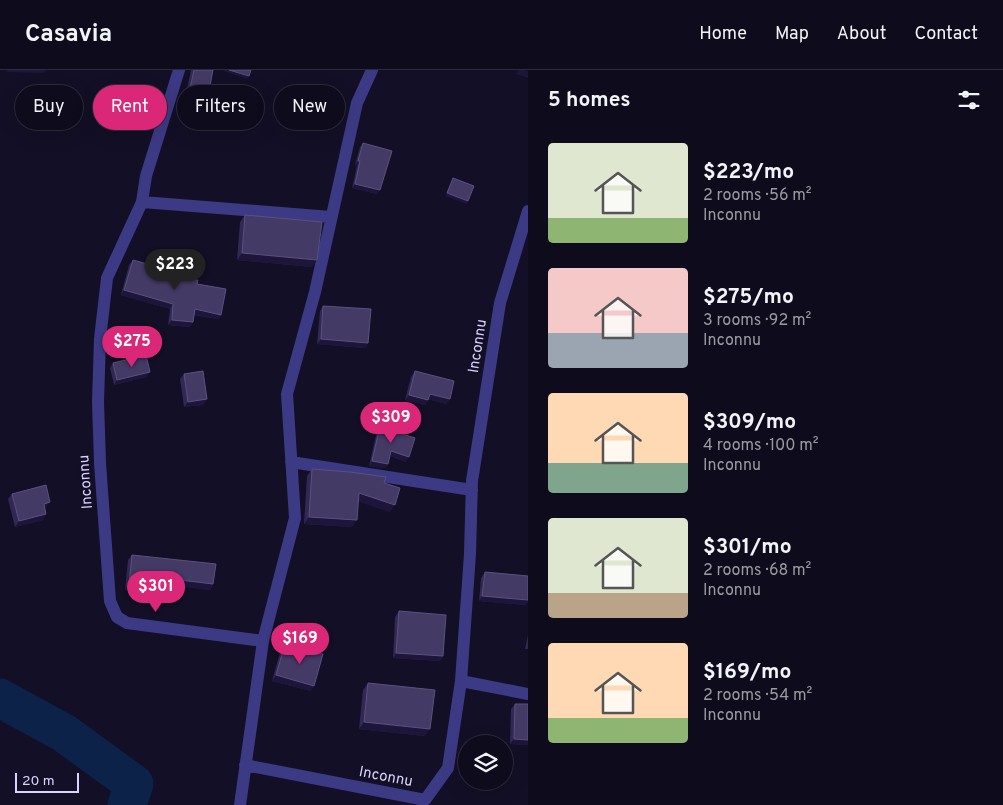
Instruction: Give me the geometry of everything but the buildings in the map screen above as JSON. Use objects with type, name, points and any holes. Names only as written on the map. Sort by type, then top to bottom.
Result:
[{"type":"street","name":"Inconnu","points":[[179,70],[146,176],[142,202],[107,278],[100,339],[98,402],[100,464],[110,601],[117,617],[127,623],[263,642]]},
{"type":"street","points":[[240,805],[263,642],[295,518],[287,394],[315,292],[357,103],[372,70]]},
{"type":"street","points":[[142,202],[331,217]]},
{"type":"street","name":"Inconnu","points":[[245,765],[425,800],[448,768],[461,681],[470,554],[472,490],[500,303],[528,211]]},
{"type":"street","points":[[291,462],[472,490]]},
{"type":"street","points":[[461,681],[528,694]]},
{"type":"waterway","points":[[0,698],[64,733],[134,784],[127,805]]}]
